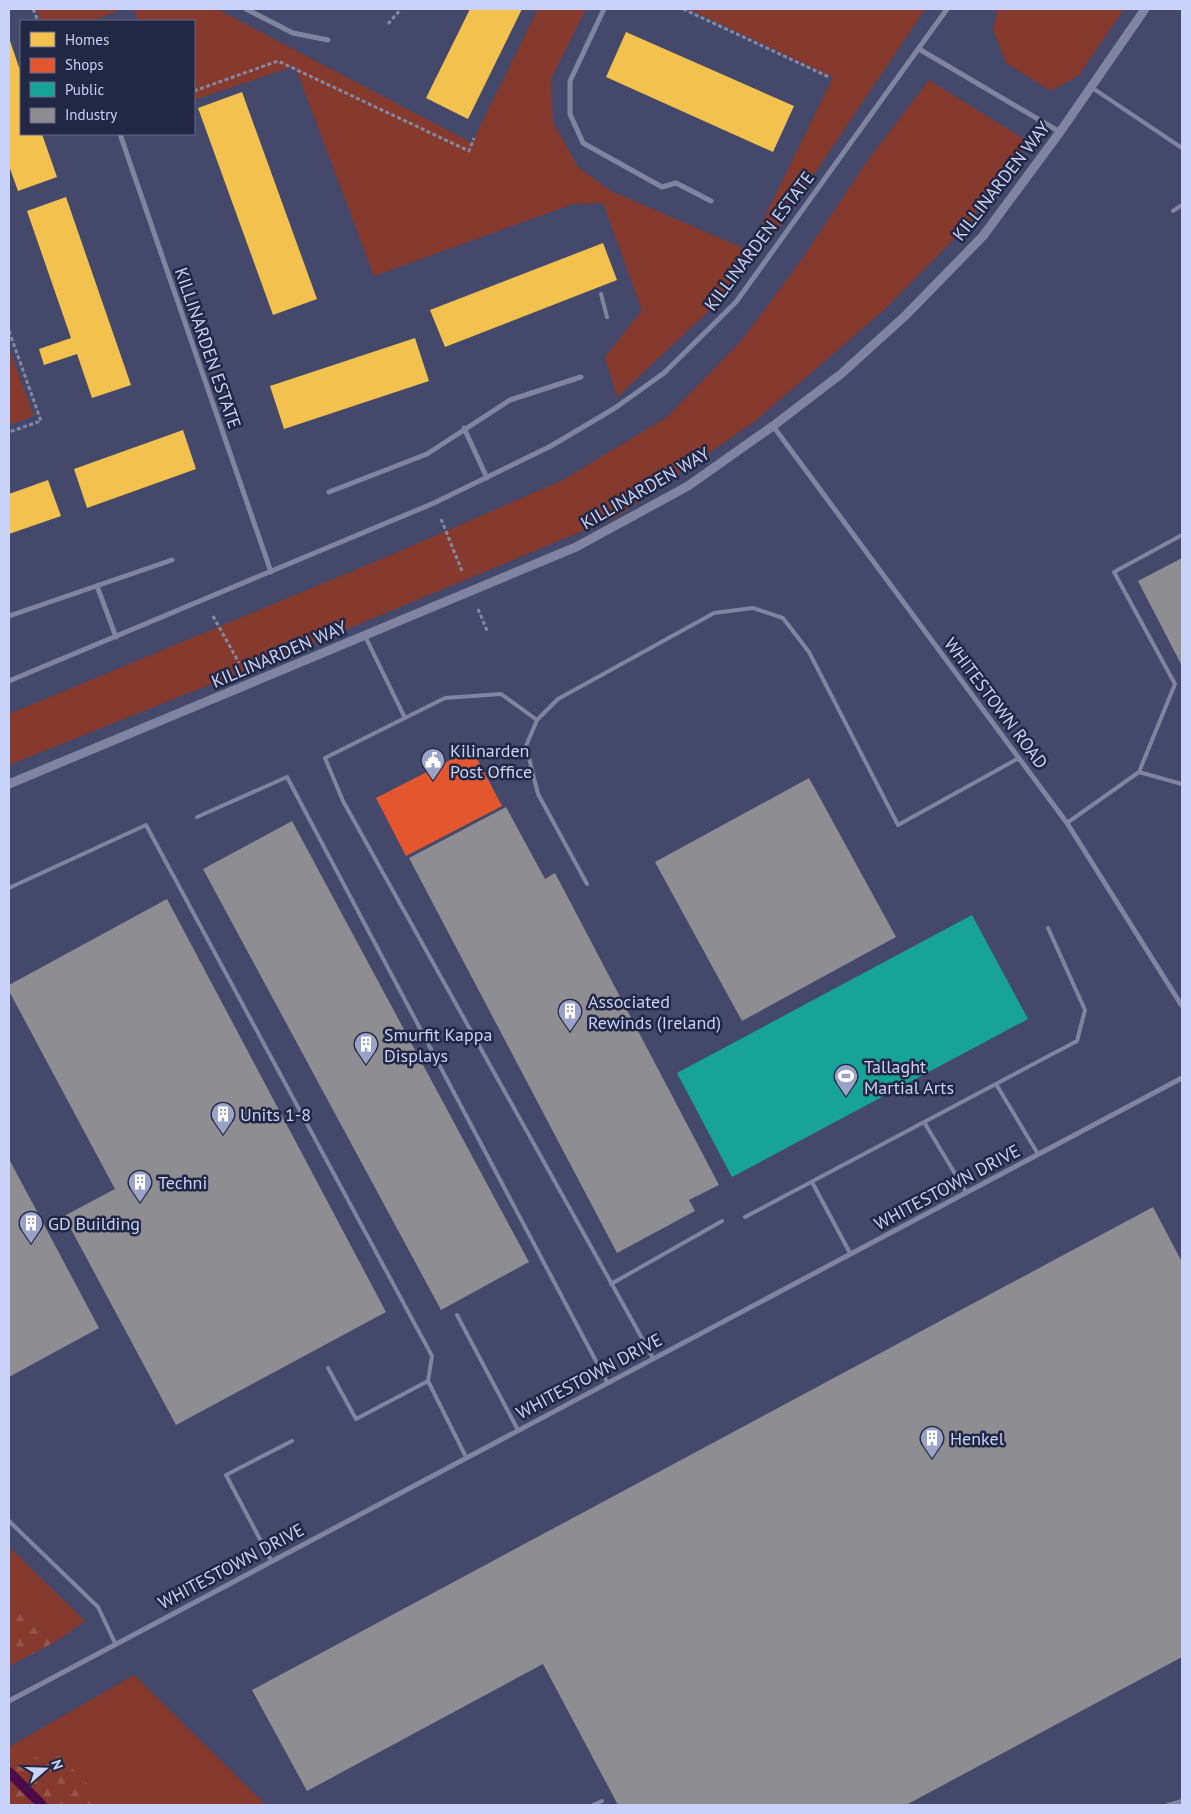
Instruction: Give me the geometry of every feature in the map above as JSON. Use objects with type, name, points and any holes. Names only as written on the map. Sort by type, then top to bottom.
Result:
[{"type":"street","points":[[246,9],[293,33],[328,40]]},
{"type":"street","points":[[604,9],[570,81],[570,114],[584,143],[662,188],[676,183],[711,201]]},
{"type":"street","name":"KILLINARDEN ESTATE","points":[[9,681],[434,503],[551,446],[615,408],[664,373],[736,302],[948,9]]},
{"type":"street","name":"KILLINARDEN WAY","points":[[9,784],[576,547],[688,486],[773,426],[841,374],[905,316],[983,236],[1060,132],[1145,9]]},
{"type":"street","points":[[919,49],[1060,132]]},
{"type":"street","name":"KILLINARDEN ESTATE","points":[[120,135],[270,572]]},
{"type":"street","points":[[329,492],[427,454],[464,428],[510,400],[580,377]]},
{"type":"street","name":"WHITESTOWN ROAD","points":[[773,426],[1067,823],[1182,1006]]},
{"type":"street","points":[[464,428],[487,478]]},
{"type":"street","points":[[9,616],[172,560]]},
{"type":"street","points":[[97,586],[116,637]]},
{"type":"street","name":"WHITESTOWN DRIVE","points":[[9,1701],[1182,1078]]},
{"type":"lane","points":[[1091,87],[1182,148]]},
{"type":"lane","points":[[1173,211],[1182,204]]},
{"type":"lane","points":[[601,294],[607,317]]},
{"type":"lane","points":[[1067,823],[1139,772],[1175,684],[1114,572],[1182,535]]},
{"type":"lane","points":[[587,884],[538,794],[526,746],[537,720],[558,699],[714,613],[753,608],[784,618],[809,652],[898,825],[1019,758]]},
{"type":"lane","points":[[365,636],[405,718]]},
{"type":"lane","points":[[537,720],[501,694],[445,698],[325,758],[348,810],[653,1358]]},
{"type":"lane","points":[[1139,772],[1182,784]]},
{"type":"lane","points":[[198,817],[287,777],[607,1382]]},
{"type":"lane","points":[[9,888],[146,826],[432,1356],[428,1381],[466,1457]]},
{"type":"lane","points":[[745,1218],[1077,1041],[1085,1010],[1048,928]]},
{"type":"lane","points":[[996,1084],[1038,1154]]},
{"type":"lane","points":[[924,1122],[966,1192]]},
{"type":"lane","points":[[812,1182],[850,1253]]},
{"type":"lane","points":[[611,1284],[722,1221]]},
{"type":"lane","points":[[456,1315],[518,1430]]},
{"type":"lane","points":[[328,1368],[356,1419],[428,1381]]},
{"type":"lane","points":[[272,1560],[226,1475],[292,1441]]},
{"type":"lane","points":[[9,1522],[98,1607],[115,1644]]},
{"type":"lane","points":[[593,1805],[602,1800]]},
{"type":"lane","points":[[1168,1805],[1182,1801]]},
{"type":"path","points":[[388,24],[401,9]]},
{"type":"path","points":[[683,9],[828,77]]},
{"type":"path","points":[[195,91],[278,61],[469,151],[474,138]]},
{"type":"path","points":[[9,331],[41,421],[9,432]]},
{"type":"path","points":[[434,503],[488,633]]},
{"type":"path","points":[[204,600],[239,663]]},
{"type":"green space","points":[[36,9],[122,9],[95,20],[41,20]]},
{"type":"green space","points":[[134,9],[217,9],[472,143],[538,9],[586,9],[551,79],[553,122],[578,167],[611,191],[757,254],[714,306],[617,397],[605,357],[642,310],[603,203],[573,204],[374,276],[295,66],[195,100],[195,20],[138,20]]},
{"type":"green space","points":[[689,9],[925,9],[770,240],[759,229],[833,77]]},
{"type":"green space","points":[[998,9],[1124,9],[1079,75],[1051,91],[1006,63],[993,29]]},
{"type":"green space","points":[[929,80],[1029,142],[966,227],[884,310],[754,422],[616,517],[316,642],[9,765],[9,714],[384,558],[563,480],[667,417],[741,341],[800,262],[868,160]]},
{"type":"green space","points":[[9,348],[34,416],[9,425]]},
{"type":"green space","points":[[9,1547],[85,1621],[55,1642],[9,1596]]},
{"type":"green space","points":[[9,1596],[55,1642],[9,1666]]},
{"type":"green space","points":[[134,1675],[266,1805],[9,1805],[9,1747]]},
{"type":"green space","points":[[55,1751],[108,1805],[9,1805],[9,1766]]},
{"type":"building: Homes","points":[[470,9],[522,9],[468,119],[426,98]]},
{"type":"building: Homes","points":[[626,32],[794,106],[773,152],[606,77]]},
{"type":"building: Homes","points":[[9,38],[20,70],[20,135],[42,135],[57,177],[18,191],[9,166]]},
{"type":"building: Homes","points":[[242,92],[317,299],[273,315],[198,108]]},
{"type":"building: Homes","points":[[66,197],[131,385],[92,398],[77,354],[44,365],[39,349],[71,338],[27,211]]},
{"type":"building: Homes","points":[[603,243],[617,280],[445,347],[430,310]]},
{"type":"building: Homes","points":[[415,338],[429,381],[284,429],[270,386]]},
{"type":"building: Homes","points":[[183,430],[196,469],[87,508],[74,469]]},
{"type":"building: Homes","points":[[48,480],[61,516],[9,534],[9,494]]},
{"type":"building: Shops","points":[[472,749],[502,806],[406,856],[376,798]]},
{"type":"building: Public","points":[[972,915],[1028,1019],[732,1177],[677,1073]]},
{"type":"building: Industry","points":[[1182,558],[1182,666],[1138,581]]},
{"type":"building: Industry","points":[[809,778],[896,937],[742,1021],[655,862]]},
{"type":"building: Industry","name":"Associated Rewinds (Ireland)","points":[[506,807],[545,879],[555,873],[719,1185],[689,1200],[695,1211],[617,1253],[409,858]]},
{"type":"building: Industry","name":"Smurfit Kappa Displays","points":[[292,821],[529,1262],[441,1310],[203,869]]},
{"type":"building: Industry","points":[[167,899],[386,1312],[176,1425],[64,1216],[115,1189],[9,991],[9,985]]},
{"type":"building: Industry","name":"GD Building","points":[[9,1159],[99,1328],[9,1377]]},
{"type":"building: Industry","name":"Henkel","points":[[1153,1207],[1182,1262],[1182,1657],[906,1805],[618,1805],[543,1664],[307,1791],[252,1690]]},
{"type":"waterway","points":[[9,1772],[42,1805]]},
{"type":"place","name":"Kilinarden Post Office","points":[[433,781]]},
{"type":"place","name":"Associated Rewinds (Ireland)","points":[[570,1032]]},
{"type":"place","name":"Smurfit Kappa Displays","points":[[366,1065]]},
{"type":"place","name":"Tallaght Martial Arts","points":[[846,1097]]},
{"type":"place","name":"Units 1-8","points":[[223,1135]]},
{"type":"place","name":"Techni","points":[[140,1203]]},
{"type":"place","name":"GD Building","points":[[31,1244]]},
{"type":"place","name":"Henkel","points":[[932,1459]]}]
